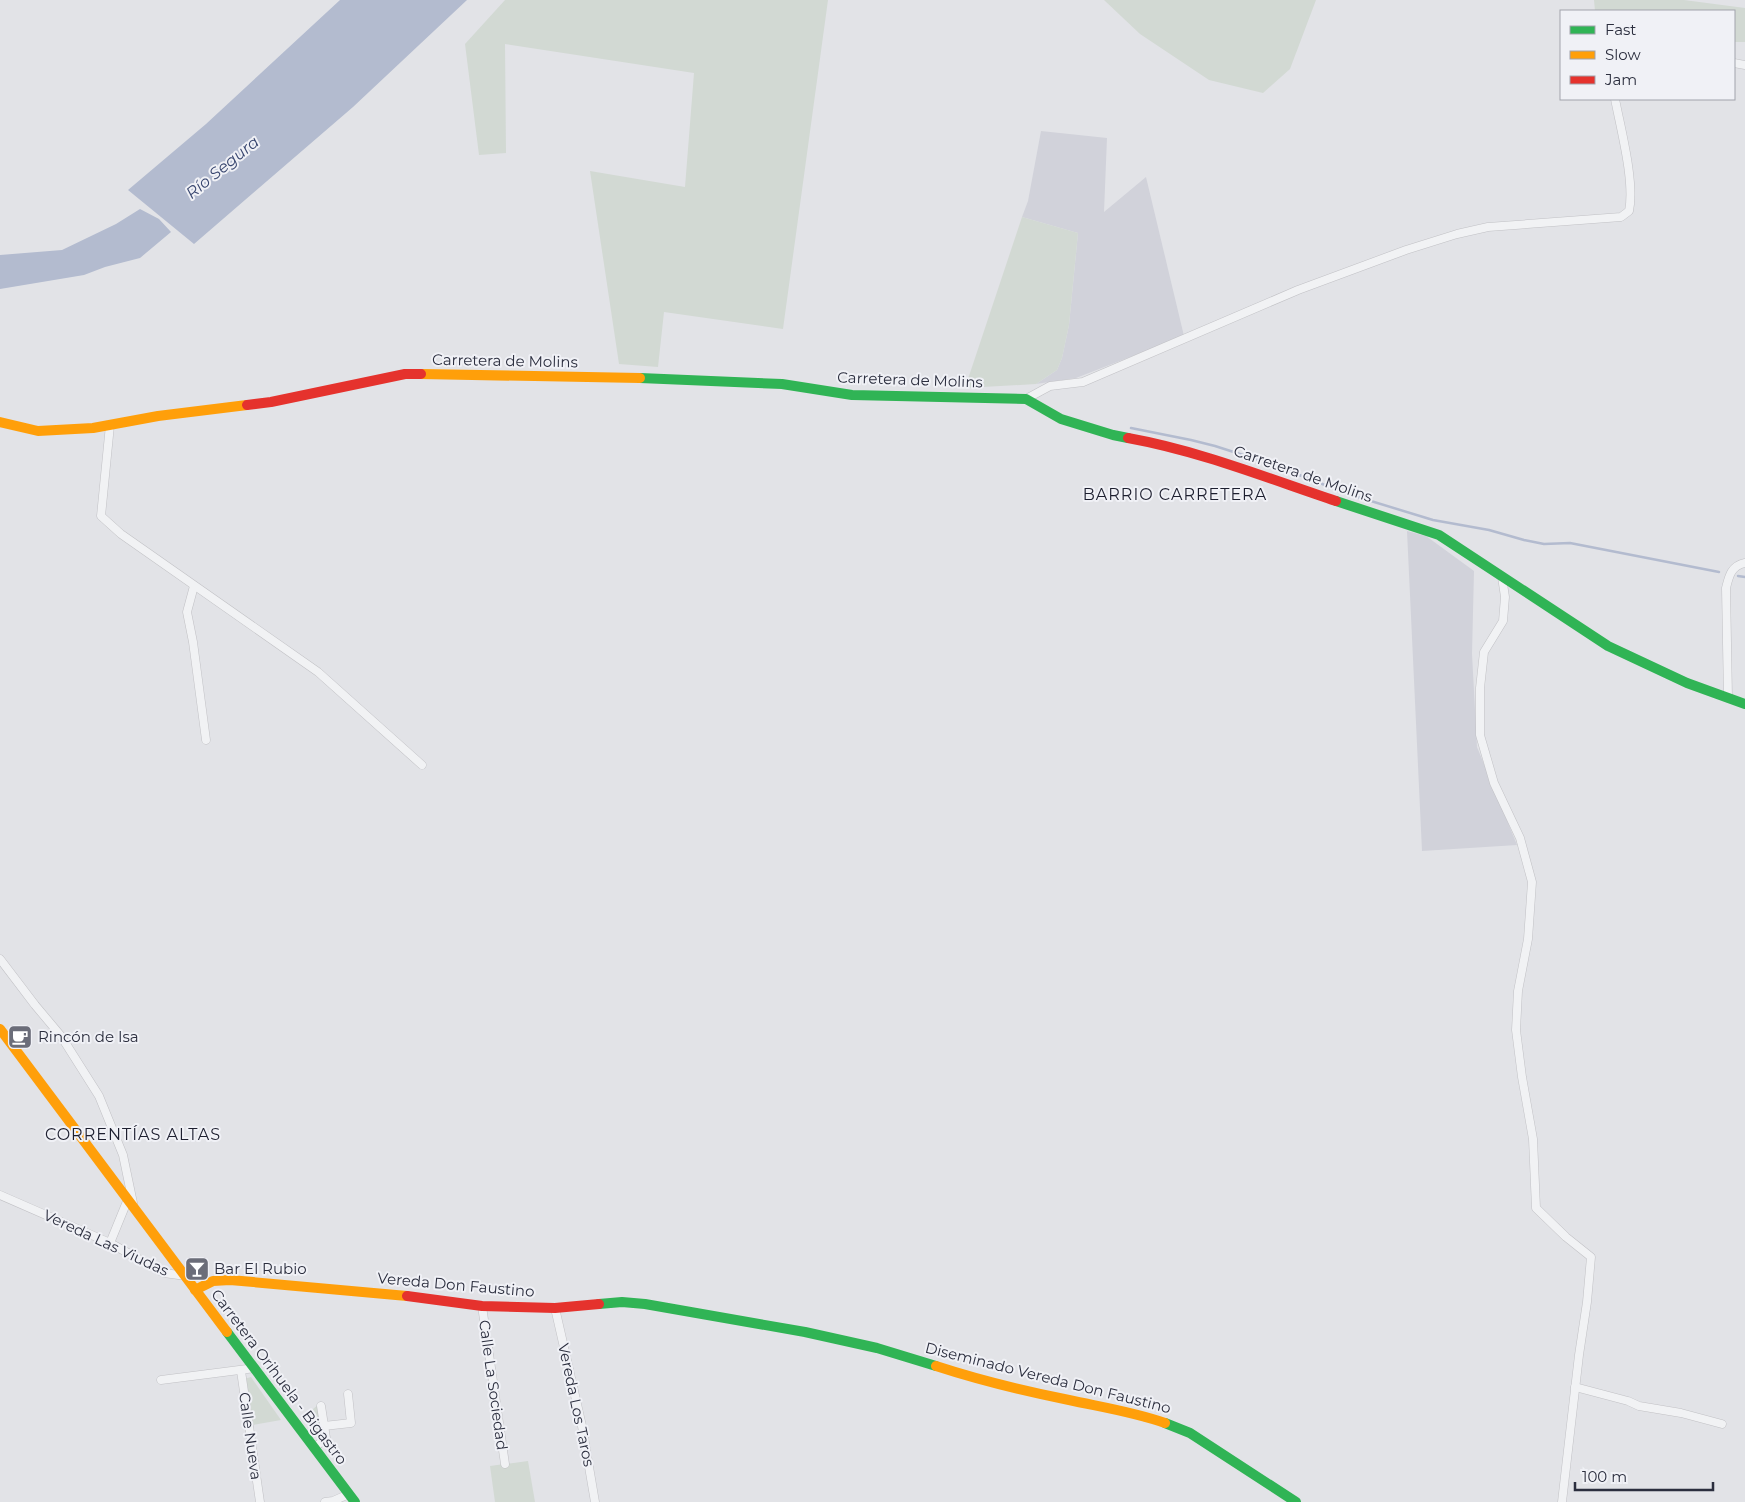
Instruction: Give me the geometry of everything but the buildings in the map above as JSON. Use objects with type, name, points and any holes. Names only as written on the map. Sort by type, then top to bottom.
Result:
[{"type":"street","points":[[1026,399],[1050,386],[1083,382],[1298,290],[1406,250],[1457,234],[1488,227],[1621,217],[1629,212],[1631,199],[1615,100]]},
{"type":"street","name":"Carretera de Molins","points":[[0,422],[38,431],[62,431],[158,416],[271,402],[405,374],[645,378],[782,384],[852,395],[1026,399],[1061,419],[1113,435],[1166,444],[1439,535],[1608,646],[1687,684],[1745,704]]},
{"type":"street","points":[[110,425],[101,516],[121,534],[318,672],[422,765]]},
{"type":"street","points":[[1728,698],[1726,588],[1731,571],[1738,565],[1745,564]]},
{"type":"street","points":[[1502,577],[1505,597],[1503,621],[1484,652],[1480,688],[1480,735],[1494,783],[1520,838],[1532,882],[1528,939],[1518,991],[1516,1030],[1533,1138],[1536,1208],[1566,1237],[1592,1257],[1562,1502]]},
{"type":"street","points":[[194,586],[186,612],[193,642],[206,740]]},
{"type":"street","points":[[0,959],[35,1005],[62,1036],[99,1096],[123,1155],[131,1202],[110,1242]]},
{"type":"street","name":"Carretera Orihuela - Bigastro","points":[[0,1029],[352,1498]]},
{"type":"street","name":"Vereda Las Viudas","points":[[0,1195],[110,1242],[164,1273],[186,1276]]},
{"type":"street","name":"Vereda Don Faustino","points":[[195,1290],[213,1282],[230,1280],[383,1293],[482,1306],[556,1308],[622,1302],[654,1305],[774,1326]]},
{"type":"street","name":"Calle La Sociedad","points":[[482,1306],[505,1464]]},
{"type":"street","name":"Vereda Los Taros","points":[[556,1308],[582,1426],[595,1502]]},
{"type":"street","name":"Diseminado Vereda Don Faustino","points":[[774,1326],[877,1348],[964,1375],[1162,1422],[1190,1433],[1296,1502]]},
{"type":"street","points":[[161,1380],[255,1368]]},
{"type":"street","name":"Calle Nueva","points":[[241,1370],[260,1502]]},
{"type":"street","points":[[1575,1387],[1628,1401],[1639,1406],[1681,1413],[1722,1424]]},
{"type":"street","points":[[324,1426],[351,1423],[348,1394]]},
{"type":"street","points":[[314,1448],[326,1438],[321,1406]]},
{"type":"street","points":[[331,1502],[352,1498]]},
{"type":"shaded area","points":[[505,0],[828,0],[783,329],[664,312],[658,367],[619,364],[590,171],[685,187],[694,73],[505,44],[506,153],[479,155],[465,44]]},
{"type":"shaded area","points":[[1104,0],[1316,0],[1290,69],[1263,93],[1209,80],[1140,34]]},
{"type":"shaded area","points":[[1594,0],[1684,0],[1745,8],[1745,42],[1735,42],[1735,10],[1595,10]]},
{"type":"shaded area","points":[[1041,131],[1107,138],[1104,212],[1146,177],[1184,336],[1076,378],[1036,384],[1057,370],[1062,358],[1069,325],[1078,233],[1022,217],[1028,201]]},
{"type":"shaded area","points":[[1022,217],[1078,233],[1069,325],[1062,358],[1057,370],[1036,384],[965,388]]},
{"type":"shaded area","points":[[1407,531],[1426,536],[1474,571],[1472,654],[1477,747],[1517,845],[1422,851]]},
{"type":"shaded area","points":[[251,1377],[281,1420],[253,1425],[244,1379]]},
{"type":"shaded area","points":[[318,1405],[323,1432],[316,1437],[303,1417]]},
{"type":"shaded area","points":[[528,1461],[535,1502],[495,1502],[490,1466]]},
{"type":"water","name":"Río Segura","points":[[340,0],[467,0],[353,107],[194,244],[128,190],[206,124]]},
{"type":"water","points":[[140,209],[159,219],[171,232],[140,258],[105,267],[84,275],[0,289],[0,255],[62,250],[116,224]]},
{"type":"waterway","points":[[1131,428],[1215,446],[1271,464],[1348,494],[1433,520],[1489,530],[1544,544],[1570,543],[1719,572]]},
{"type":"waterway","points":[[1738,576],[1745,577]]},
{"type":"traffic: fast","points":[[640,378],[782,384],[852,395],[1026,399],[1061,419],[1128,438]]},
{"type":"traffic: fast","points":[[1336,501],[1439,535],[1608,646],[1687,683],[1745,704]]},
{"type":"traffic: fast","points":[[599,1304],[622,1302],[645,1304],[805,1332],[877,1348],[936,1366]]},
{"type":"traffic: fast","points":[[227,1332],[355,1502]]},
{"type":"traffic: fast","points":[[1165,1423],[1190,1433],[1296,1502]]},
{"type":"traffic: slow","points":[[421,374],[640,378]]},
{"type":"traffic: slow","points":[[0,422],[38,431],[93,428],[158,416],[247,405]]},
{"type":"traffic: slow","points":[[0,1029],[227,1332]]},
{"type":"traffic: slow","points":[[195,1290],[213,1281],[230,1280],[407,1296]]},
{"type":"traffic: slow","points":[[936,1366],[1002,1385],[1129,1413],[1165,1423]]},
{"type":"traffic: jam","points":[[247,405],[271,402],[405,374],[421,374]]},
{"type":"traffic: jam","points":[[1128,438],[1181,450],[1259,474],[1336,501]]},
{"type":"traffic: jam","points":[[407,1296],[482,1306],[555,1308],[599,1304]]},
{"type":"place","name":"Rincón de Isa","points":[[20,1037]]},
{"type":"place","name":"Bar El Rubio","points":[[197,1269]]},
{"type":"district","name":"BARRIO CARRETERA","points":[[1175,494]]},
{"type":"district","name":"CORRENTÍAS ALTAS","points":[[133,1134]]}]
